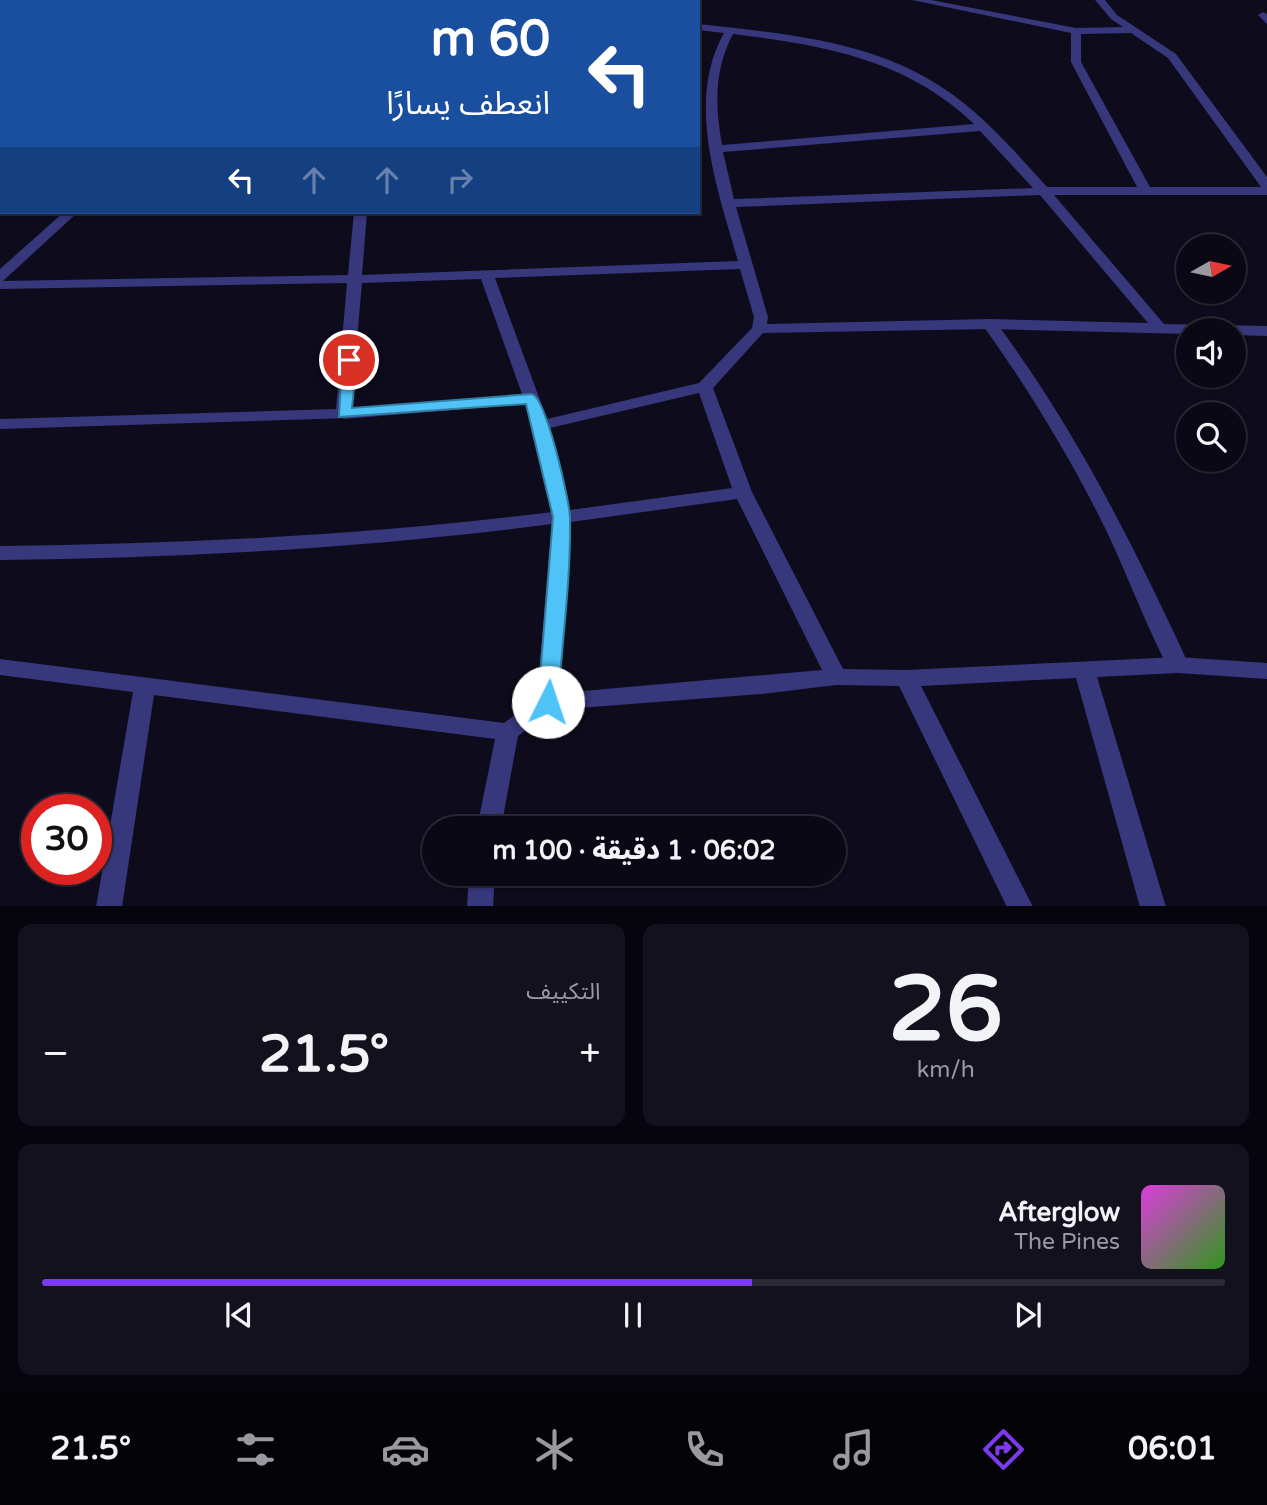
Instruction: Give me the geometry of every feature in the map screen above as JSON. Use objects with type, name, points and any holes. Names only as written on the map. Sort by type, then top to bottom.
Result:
[{"type":"street","points":[[917,0],[1076,31],[1134,30]]},
{"type":"street","points":[[1100,0],[1114,17],[1172,57],[1183,69],[1267,189]]},
{"type":"street","points":[[700,27],[778,36],[835,48],[915,75],[942,91],[983,127],[1044,191],[1158,327]]},
{"type":"street","points":[[541,425],[705,387],[759,329],[761,317],[717,149],[711,89],[717,54],[730,31]]},
{"type":"street","points":[[1076,31],[1076,62],[1146,190]]},
{"type":"street","points":[[717,149],[983,127]]},
{"type":"street","points":[[730,203],[1044,191],[1267,189]]},
{"type":"street","points":[[0,276],[69,214]]},
{"type":"street","points":[[344,414],[357,279],[360,214]]},
{"type":"street","points":[[0,285],[357,279],[747,265]]},
{"type":"street","points":[[486,274],[541,425],[562,517],[548,702]]},
{"type":"street","points":[[990,324],[1026,370],[1065,430],[1105,504],[1178,665]]},
{"type":"street","points":[[759,329],[990,324],[1267,331]]},
{"type":"street","points":[[705,387],[743,492],[836,677]]},
{"type":"street","points":[[0,424],[344,414],[532,399]]},
{"type":"street","points":[[0,552],[159,552],[306,543],[562,517],[743,492]]},
{"type":"street","points":[[491,816],[508,732],[548,702],[761,687],[836,677],[906,678],[1178,665],[1267,671]]},
{"type":"street","points":[[0,667],[508,732]]},
{"type":"street","points":[[1084,669],[1153,906]]},
{"type":"street","points":[[906,678],[1020,906]]},
{"type":"street","points":[[109,906],[145,686]]},
{"type":"street","points":[[480,906],[481,886]]},
{"type":"route","points":[[349,360],[344,414],[532,399],[541,425],[562,517],[548,702]]}]
